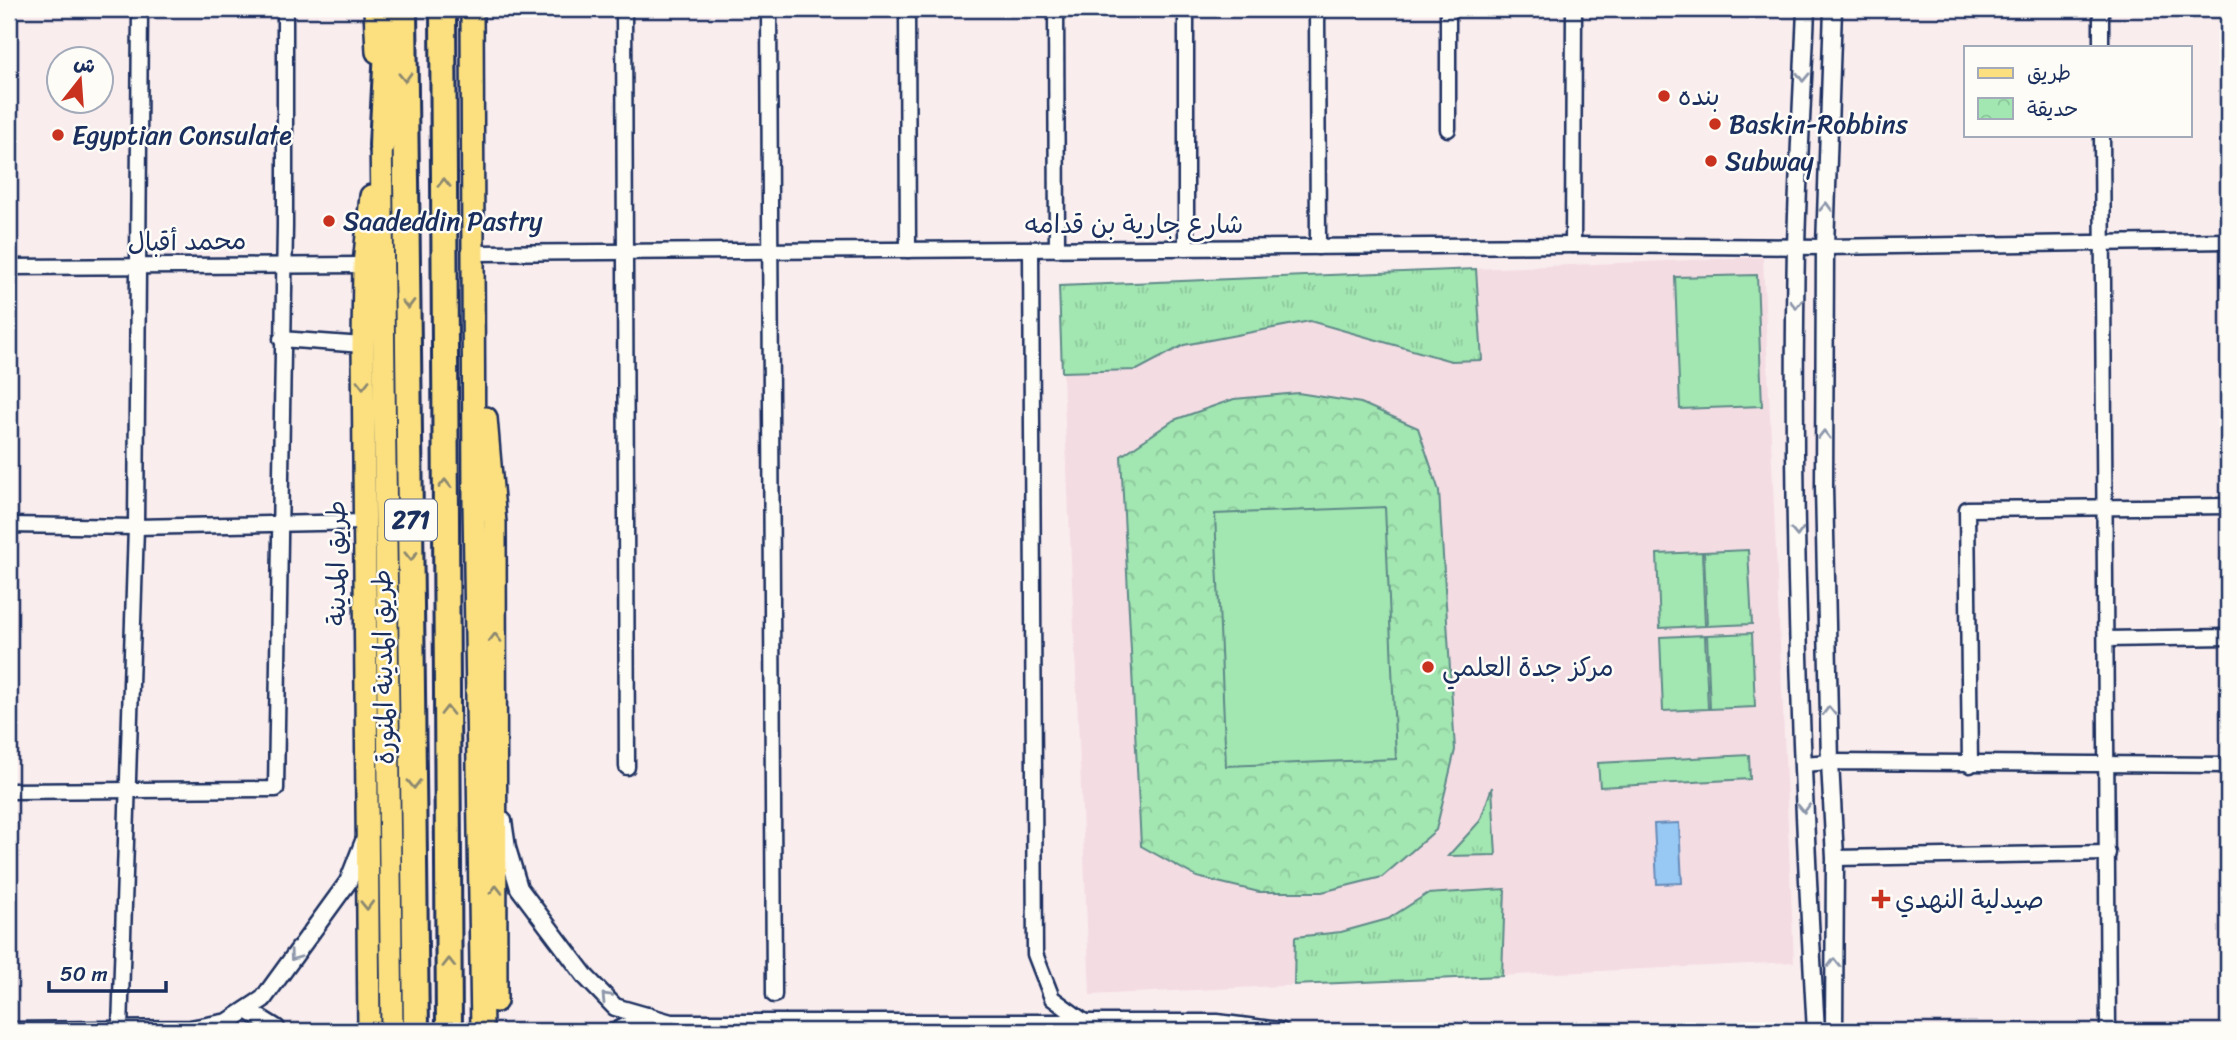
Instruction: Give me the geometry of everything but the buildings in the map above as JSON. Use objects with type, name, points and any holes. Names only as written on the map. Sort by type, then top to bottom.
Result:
[{"type":"highway","points":[[382,146],[389,9]]},
{"type":"highway","name":"طريق المدينة المنورة","points":[[404,9],[416,1031]]},
{"type":"highway","name":"271","points":[[443,9],[449,1031]]},
{"type":"main road","name":"طريق المدينة","points":[[375,9],[382,146],[391,1031]]},
{"type":"main road","points":[[471,9],[474,502],[482,1031]]},
{"type":"main road","name":"طريق المدينة","points":[[369,1031],[363,345],[364,265],[380,96]]},
{"type":"main road","points":[[472,253],[495,523],[496,1031]]},
{"type":"street","points":[[120,1030],[136,527],[140,9]]},
{"type":"street","points":[[285,9],[285,226],[282,265],[364,265]]},
{"type":"street","points":[[624,9],[627,767]]},
{"type":"street","points":[[769,9],[774,995]]},
{"type":"street","points":[[907,9],[908,250]]},
{"type":"street","points":[[1056,9],[1057,249]]},
{"type":"street","points":[[1186,9],[1186,248]]},
{"type":"street","points":[[1317,9],[1318,247]]},
{"type":"street","points":[[1448,9],[1448,129]]},
{"type":"street","points":[[1573,245],[1574,9]]},
{"type":"street","points":[[1806,9],[1796,246],[1795,480],[1803,764],[1816,1031]]},
{"type":"street","points":[[1833,9],[1825,247],[1826,576],[1835,858],[1834,1031]]},
{"type":"street","points":[[2101,9],[2101,46]]},
{"type":"street","points":[[2102,136],[2108,1031]]},
{"type":"street","name":"شارع جارية بن قدامه","points":[[472,253],[1573,245],[1825,247],[2228,241]]},
{"type":"street","points":[[1031,249],[1035,954],[1052,999],[1086,1023]]},
{"type":"street","name":"محمد أقبال","points":[[9,267],[282,265],[276,789],[128,792]]},
{"type":"street","points":[[281,343],[363,345]]},
{"type":"street","points":[[1970,765],[1966,509],[2228,506]]},
{"type":"street","points":[[9,525],[136,527],[364,522]]},
{"type":"street","points":[[1798,579],[1826,576]]},
{"type":"street","points":[[2106,639],[2228,637]]},
{"type":"street","points":[[1803,764],[2228,765]]},
{"type":"street","points":[[496,771],[507,848],[519,888],[586,977],[615,1007],[671,1023],[1217,1023],[1280,1031]]},
{"type":"street","points":[[9,791],[128,792]]},
{"type":"street","points":[[9,1031],[190,1029],[228,1022],[263,999],[348,882],[366,836]]},
{"type":"street","points":[[1835,858],[2108,853]]},
{"type":"street","points":[[247,1010],[276,1028],[275,1031]]},
{"type":"street","points":[[617,1031],[648,1016]]},
{"type":"shaded area","name":"مركز جدة العلمي","points":[[1763,257],[1794,962],[1090,995],[1059,286]]},
{"type":"green space","points":[[1476,269],[1482,360],[1451,361],[1310,321],[1184,345],[1137,370],[1062,372],[1059,286]]},
{"type":"green space","points":[[1757,275],[1762,406],[1680,409],[1675,277]]},
{"type":"green space","points":[[1298,393],[1361,403],[1418,428],[1439,491],[1455,750],[1436,830],[1382,877],[1322,892],[1259,892],[1197,877],[1141,846],[1121,456],[1174,420],[1234,399]]},
{"type":"green space","points":[[1385,507],[1396,759],[1226,766],[1215,514]]},
{"type":"green space","points":[[1748,550],[1752,624],[1707,626],[1704,552]]},
{"type":"green space","points":[[1702,552],[1705,626],[1660,628],[1657,554]]},
{"type":"green space","points":[[1752,633],[1755,707],[1710,709],[1707,635]]},
{"type":"green space","points":[[1705,635],[1708,709],[1663,711],[1660,637]]},
{"type":"green space","points":[[1749,755],[1750,779],[1600,787],[1598,763]]},
{"type":"green space","points":[[1492,787],[1496,855],[1448,856],[1480,821]]},
{"type":"green space","points":[[1505,889],[1502,976],[1294,985],[1295,937],[1341,932],[1388,919],[1427,894]]},
{"type":"water","points":[[1679,823],[1682,883],[1657,884],[1654,824]]},
{"type":"place","name":"بنده","points":[[1664,96]]},
{"type":"place","name":"Baskin-Robbins","points":[[1715,124]]},
{"type":"place","name":"Egyptian Consulate","points":[[58,135]]},
{"type":"place","name":"Subway","points":[[1711,161]]},
{"type":"place","name":"Saadeddin Pastry","points":[[329,221]]},
{"type":"place","name":"مركز جدة العلمي","points":[[1428,667]]},
{"type":"place","name":"صيدلية النهدي","points":[[1881,899]]}]
